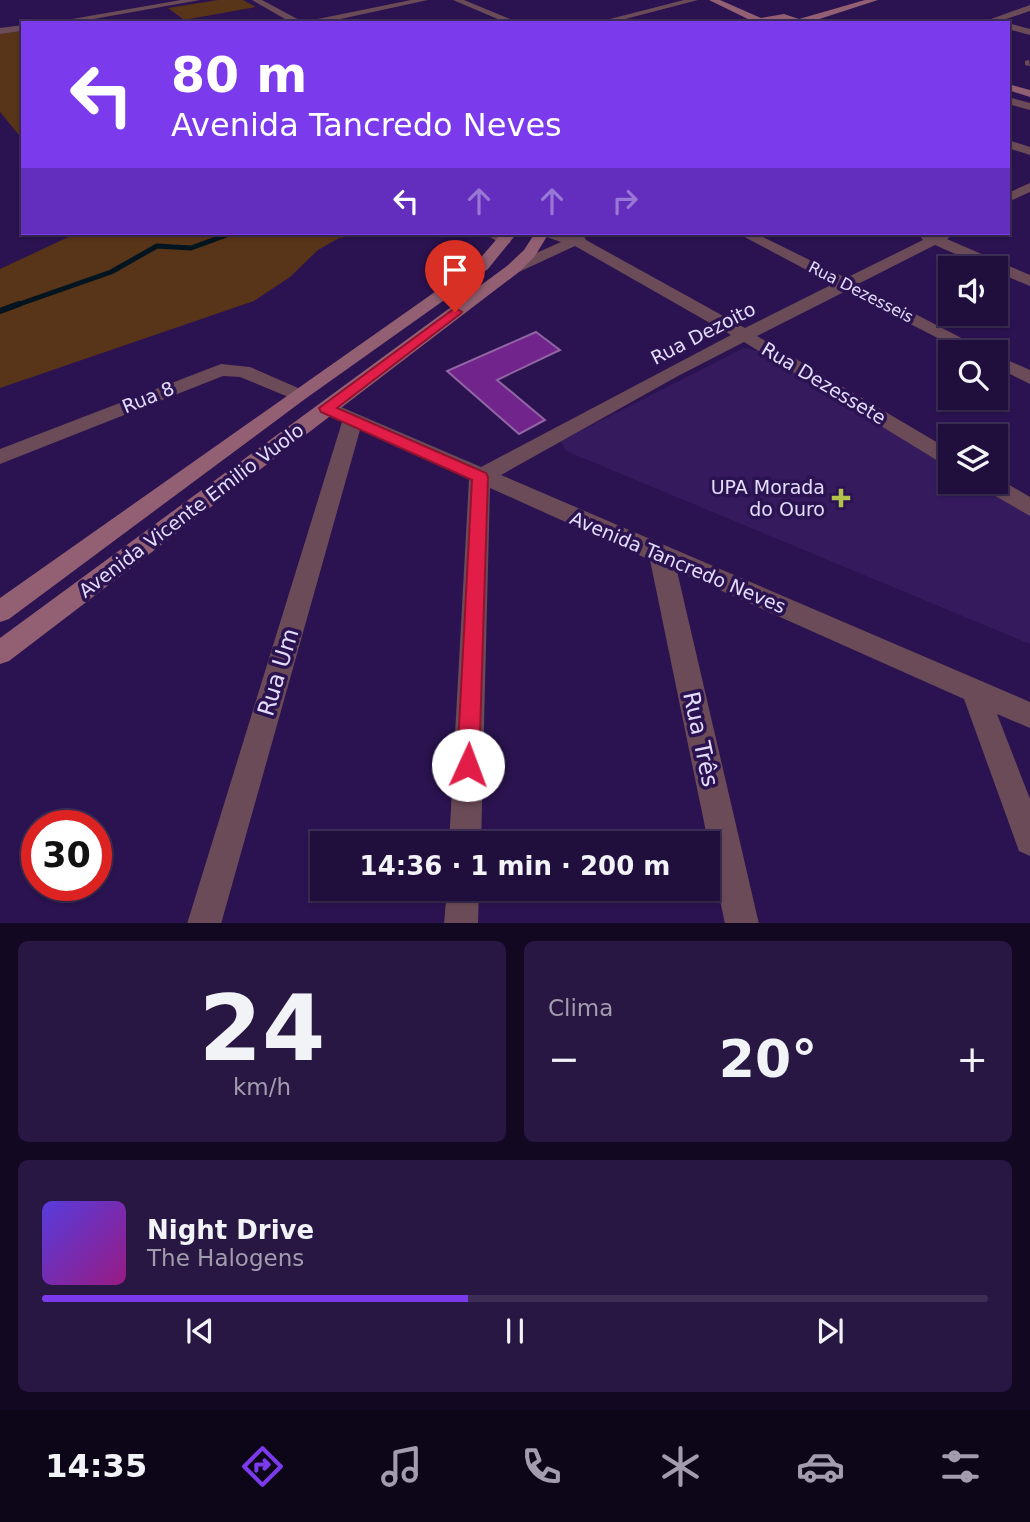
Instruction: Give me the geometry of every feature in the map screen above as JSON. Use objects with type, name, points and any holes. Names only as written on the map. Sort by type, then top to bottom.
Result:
[{"type":"main road","points":[[713,0],[760,21]]},
{"type":"main road","points":[[790,18],[858,0]]},
{"type":"main road","points":[[805,21],[874,0]]},
{"type":"main road","points":[[767,21],[772,17],[799,21]]},
{"type":"main road","points":[[1010,89],[1030,94]]},
{"type":"main road","name":"Avenida Vicente Emilio Vuolo","points":[[0,653],[513,269],[530,253],[541,235]]},
{"type":"main road","name":"Avenida Vicente Emilio Vuolo","points":[[0,612],[298,395],[482,266],[501,236]]},
{"type":"street","points":[[66,21],[195,0]]},
{"type":"street","points":[[256,0],[295,21]]},
{"type":"street","points":[[359,0],[378,9]]},
{"type":"street","points":[[317,21],[424,0]]},
{"type":"street","points":[[457,0],[511,21]]},
{"type":"street","points":[[652,0],[670,6]]},
{"type":"street","points":[[606,21],[694,0]]},
{"type":"street","points":[[991,21],[1030,8]]},
{"type":"street","points":[[1010,27],[1030,32]]},
{"type":"street","points":[[0,31],[21,28]]},
{"type":"street","points":[[1010,101],[1030,107]]},
{"type":"street","points":[[1010,145],[1030,151]]},
{"type":"street","points":[[1010,197],[1030,187]]},
{"type":"street","points":[[1010,199],[1030,206]]},
{"type":"street","name":"Rua Dezessete","points":[[557,235],[576,240],[744,335],[938,452]]},
{"type":"street","points":[[513,269],[588,235]]},
{"type":"street","name":"Rua Dezesseis","points":[[748,235],[955,340]]},
{"type":"street","points":[[934,235],[1030,281]]},
{"type":"street","name":"Rua Dezoito","points":[[480,477],[671,372],[934,235]]},
{"type":"street","points":[[1008,366],[1030,378]]},
{"type":"street","name":"Rua 8","points":[[0,457],[221,370],[243,371],[298,395]]},
{"type":"street","name":"Avenida Tancredo Neves","points":[[327,408],[1030,716]]},
{"type":"street","name":"Rua Um","points":[[204,923],[353,421]]},
{"type":"street","points":[[466,831],[480,477]]},
{"type":"street","points":[[1007,494],[1030,508]]},
{"type":"street","name":"Rua Três","points":[[660,554],[742,923]]},
{"type":"street","points":[[974,690],[1030,839]]},
{"type":"street","points":[[461,923],[462,901]]},
{"type":"shaded area","points":[[218,0],[243,0],[256,7],[184,20],[168,8]]},
{"type":"shaded area","points":[[21,31],[21,138],[0,112],[0,34]]},
{"type":"shaded area","points":[[73,235],[359,235],[339,238],[318,250],[290,277],[254,301],[0,388],[0,269]]},
{"type":"shaded area","name":"UPA Morada do Ouro","points":[[744,348],[761,352],[938,459],[938,494],[996,494],[1030,515],[1030,644],[566,451],[561,441]]},
{"type":"building","points":[[536,332],[560,350],[497,380],[545,420],[519,434],[447,371]]},
{"type":"waterway","points":[[14,306],[111,272],[157,246],[191,248],[227,235]]},
{"type":"waterway","points":[[0,311],[19,304]]},
{"type":"place","name":"UPA Morada do Ouro","points":[[841,498]]},
{"type":"route","points":[[455,312],[327,408],[480,477],[468,765]]}]
